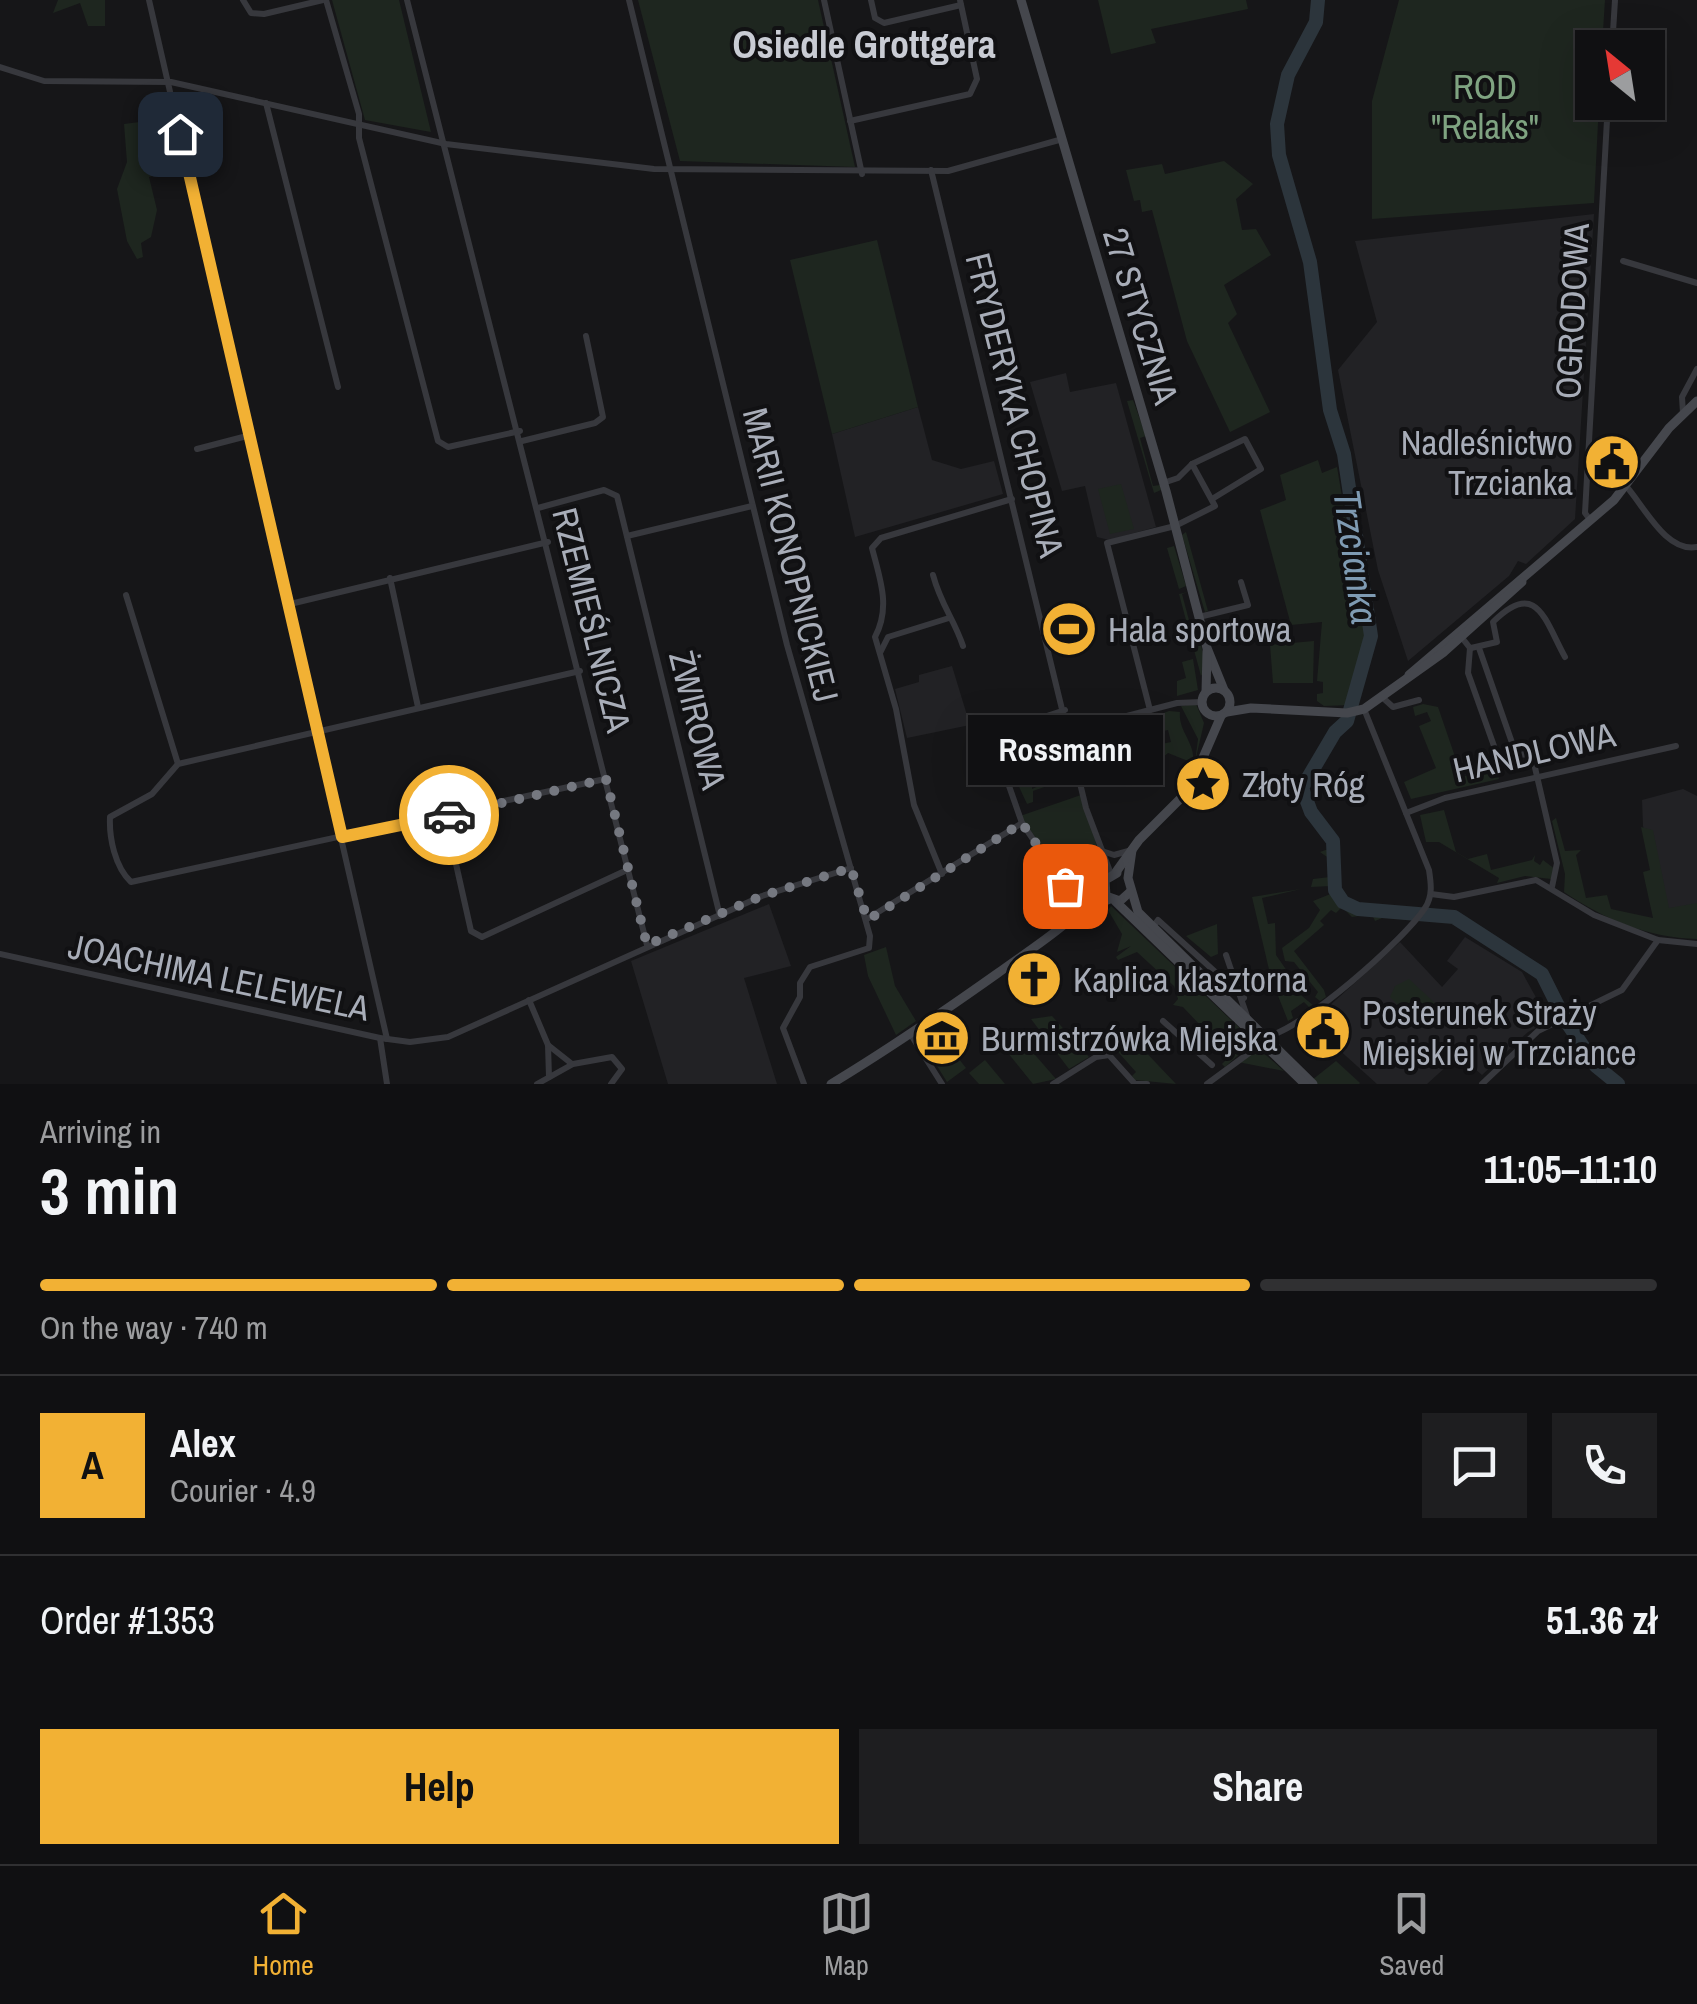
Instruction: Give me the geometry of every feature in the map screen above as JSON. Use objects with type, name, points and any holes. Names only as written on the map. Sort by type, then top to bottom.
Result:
[{"type":"main road","name":"27 STYCZNIA","points":[[1021,0],[1058,140],[1163,483],[1207,648],[1227,693]]},
{"type":"main road","points":[[1204,701],[1224,714],[1251,708],[1340,714],[1360,711],[1410,675],[1591,521],[1626,486],[1697,401]]},
{"type":"main road","points":[[1459,634],[1532,570]]},
{"type":"main road","name":"27 STYCZNIA","points":[[1207,648],[1204,701],[1209,738]]},
{"type":"main road","points":[[1204,701],[1227,693]]},
{"type":"main road","points":[[1227,693],[1251,708]]},
{"type":"main road","points":[[832,1084],[911,1035],[1081,910],[1182,798],[1224,714],[1227,693]]},
{"type":"main road","points":[[1132,850],[1130,892],[1151,934],[1212,999],[1258,1037],[1259,1043],[1291,1062]]},
{"type":"main road","points":[[1113,873],[1128,878]]},
{"type":"main road","points":[[1103,884],[1112,900],[1251,1025],[1259,1043],[1305,1084]]},
{"type":"main road","points":[[1081,910],[1130,892]]},
{"type":"main road","points":[[1212,999],[1251,1025]]},
{"type":"main road","points":[[1259,1043],[1277,1048],[1313,1084]]},
{"type":"street","points":[[149,0],[171,82],[193,202],[342,837],[384,1038],[410,1042],[448,1037],[770,893],[851,868]]},
{"type":"street","points":[[242,0],[251,13],[264,14],[325,0],[438,440],[448,446],[520,431]]},
{"type":"street","name":"RZEMIEŚLNICZA","points":[[407,0],[520,431],[647,945]]},
{"type":"street","name":"MARII KONOPNICKIEJ","points":[[629,0],[752,506],[867,919],[867,948],[810,968],[802,975],[800,997],[783,1028],[804,1084]]},
{"type":"street","points":[[824,0],[862,174]]},
{"type":"street","points":[[850,120],[970,94],[977,80],[960,3],[884,23],[875,18],[871,0]]},
{"type":"street","points":[[1613,30],[1615,0]]},
{"type":"street","points":[[0,67],[44,81],[171,82],[446,144],[669,168],[862,174],[948,171],[1058,140]]},
{"type":"street","points":[[266,103],[338,387]]},
{"type":"street","name":"OGRODOWA","points":[[1591,521],[1586,513],[1607,120]]},
{"type":"street","name":"FRYDERYKA CHOPINA","points":[[932,170],[1086,808],[1113,873]]},
{"type":"street","points":[[1623,261],[1697,283]]},
{"type":"street","points":[[522,441],[595,423],[603,417],[586,336]]},
{"type":"street","points":[[1684,413],[1682,398],[1697,369]]},
{"type":"street","points":[[197,449],[247,436]]},
{"type":"street","points":[[1163,483],[1178,478],[1192,464],[1245,440],[1261,469],[1212,499]]},
{"type":"street","points":[[1150,710],[1107,543],[1174,526],[1215,506],[1192,464]]},
{"type":"street","points":[[1626,486],[1662,530],[1684,548],[1697,547]]},
{"type":"street","name":"ŻWIROWA","points":[[538,508],[612,491],[627,536],[720,916]]},
{"type":"street","points":[[880,654],[888,637],[874,542],[1012,499]]},
{"type":"street","points":[[627,536],[752,506]]},
{"type":"street","points":[[286,605],[548,542]]},
{"type":"street","points":[[933,576],[962,646]]},
{"type":"street","points":[[390,578],[418,707]]},
{"type":"street","points":[[1199,617],[1248,604],[1242,582]]},
{"type":"street","points":[[126,595],[178,764]]},
{"type":"street","points":[[1475,648],[1498,642],[1492,627],[1500,615],[1527,602],[1537,606],[1565,657]]},
{"type":"street","points":[[888,637],[949,618]]},
{"type":"street","points":[[883,621],[876,636],[896,709],[919,822],[942,874]]},
{"type":"street","points":[[1459,634],[1475,648],[1516,757]]},
{"type":"street","points":[[1475,648],[1468,673],[1497,757],[1502,761],[1529,756],[1536,776],[1557,864],[1552,887]]},
{"type":"street","points":[[580,671],[178,764],[152,794],[110,817],[120,869],[131,882],[606,779]]},
{"type":"street","points":[[1382,697],[1393,707],[1419,700]]},
{"type":"street","points":[[1069,732],[1150,710],[1204,701]]},
{"type":"street","points":[[1065,710],[996,736],[996,750],[1022,823],[1081,910]]},
{"type":"street","points":[[1207,1084],[1259,1043],[1282,1034],[1316,1010],[1415,919],[1431,894],[1429,870],[1360,711]]},
{"type":"street","name":"HANDLOWA","points":[[1406,814],[1446,798],[1676,746]]},
{"type":"street","points":[[1182,798],[1200,798],[1192,782]]},
{"type":"street","points":[[445,816],[471,932],[482,937],[627,870]]},
{"type":"street","points":[[867,919],[1022,823]]},
{"type":"street","points":[[1101,850],[1114,855],[1132,850]]},
{"type":"street","points":[[1431,894],[1454,898],[1536,880],[1594,915],[1658,940],[1697,944]]},
{"type":"street","points":[[1151,934],[1158,920],[1244,998]]},
{"type":"street","points":[[1482,1084],[1538,1031],[1622,990],[1658,940]]},
{"type":"street","name":"JOACHIMA LELEWELA","points":[[0,954],[384,1038],[387,1084]]},
{"type":"street","points":[[1226,954],[1259,1043]]},
{"type":"street","points":[[529,1000],[548,1044],[549,1077]]},
{"type":"street","points":[[1316,1010],[1334,1036],[1334,1048]]},
{"type":"street","points":[[1287,1026],[1302,1020]]},
{"type":"street","points":[[1164,1021],[1212,1065]]},
{"type":"street","points":[[1277,1048],[1282,1034]]},
{"type":"street","points":[[911,1035],[942,1084]]},
{"type":"street","points":[[548,1044],[573,1064]]},
{"type":"street","points":[[1053,1084],[1096,1057],[1109,1055],[1135,1084],[1147,1084]]},
{"type":"street","points":[[537,1084],[573,1064],[615,1058],[622,1069],[612,1084]]},
{"type":"shaded area","points":[[1594,214],[1575,519],[1526,564],[1518,561],[1509,576],[1408,661],[1378,570],[1338,370],[1377,322],[1355,241]]},
{"type":"shaded area","points":[[1066,373],[1070,392],[1116,383],[1156,527],[1109,540],[1097,537],[1085,486],[1062,491],[1030,382]]},
{"type":"shaded area","points":[[918,407],[932,460],[961,469],[994,461],[1003,494],[855,537],[832,434]]},
{"type":"shaded area","points":[[952,666],[970,725],[907,738],[895,689],[919,682],[919,675]]},
{"type":"shaded area","points":[[1683,789],[1697,796],[1697,937],[1665,921],[1643,826],[1642,800]]},
{"type":"shaded area","points":[[769,904],[791,966],[744,978],[777,1084],[668,1084],[631,961]]},
{"type":"shaded area","points":[[1465,937],[1522,972],[1549,1021],[1528,1032],[1482,1075],[1459,1055],[1427,1084],[1377,1084],[1336,1047],[1316,1018],[1400,942],[1442,987],[1458,969],[1447,961]]},
{"type":"green space","points":[[58,0],[105,0],[105,26],[88,26],[80,3],[53,13]]},
{"type":"green space","points":[[332,0],[399,0],[431,132],[365,120]]},
{"type":"green space","points":[[638,0],[818,0],[855,167],[680,161]]},
{"type":"green space","points":[[1098,0],[1246,0],[1248,9],[1151,29],[1156,43],[1111,54]]},
{"type":"green space","name":"ROD \"Relaks\"","points":[[1399,0],[1605,0],[1603,30],[1575,30],[1575,120],[1598,120],[1594,203],[1372,219],[1372,101]]},
{"type":"green space","points":[[162,119],[178,170],[149,177],[157,210],[151,237],[141,243],[143,257],[137,259],[127,241],[117,189],[127,162],[124,124]]},
{"type":"green space","points":[[1224,161],[1253,184],[1236,199],[1242,230],[1256,229],[1271,255],[1224,285],[1237,314],[1228,323],[1270,412],[1230,432],[1187,341],[1152,210],[1142,212],[1140,200],[1134,201],[1126,170],[1162,164],[1165,174]]},
{"type":"green space","points":[[877,240],[918,407],[832,434],[790,260]]},
{"type":"green space","points":[[1133,400],[1146,436],[1140,438],[1153,486],[1160,485],[1161,490],[1154,493],[1127,401]]},
{"type":"green space","points":[[1318,460],[1322,473],[1337,467],[1347,526],[1354,524],[1370,622],[1370,636],[1351,705],[1324,706],[1317,701],[1317,694],[1323,693],[1323,682],[1317,681],[1322,622],[1291,625],[1260,510],[1286,500],[1280,475]]},
{"type":"green space","points":[[1121,484],[1134,529],[1110,534],[1098,489]]},
{"type":"green space","points":[[1186,532],[1208,611],[1205,612],[1182,535]]},
{"type":"green space","points":[[1174,546],[1186,586],[1179,589],[1167,548]]},
{"type":"green space","points":[[1188,592],[1182,594],[1190,624],[1196,623],[1206,667],[1201,676],[1179,594]]},
{"type":"green space","points":[[1314,641],[1313,683],[1273,683],[1270,645]]},
{"type":"green space","points":[[1193,659],[1198,690],[1177,696],[1177,681],[1186,678],[1182,662]]},
{"type":"green space","points":[[1196,704],[1204,723],[1195,762],[1198,739],[1181,706]]},
{"type":"green space","points":[[1413,707],[1438,707],[1462,777],[1495,767],[1499,779],[1411,799],[1404,782],[1436,768],[1419,726],[1431,721],[1427,712],[1415,716]]},
{"type":"green space","points":[[1169,711],[1180,712],[1193,763],[1168,753],[1150,768],[1147,747],[1171,742],[1168,730],[1154,733],[1139,749],[1129,726]]},
{"type":"green space","points":[[1011,735],[1034,775],[1040,768],[1044,775],[1041,780],[1034,776],[1032,789],[1045,783],[1046,772],[1050,785],[1033,791],[1033,802],[1027,804],[1014,776],[1026,771],[1012,773],[1002,741]]},
{"type":"green space","points":[[1081,795],[1100,868],[1091,891],[1077,895],[1020,816]]},
{"type":"green space","points":[[1444,810],[1456,852],[1468,859],[1487,854],[1491,870],[1532,860],[1535,855],[1534,861],[1540,865],[1543,860],[1555,869],[1551,879],[1525,876],[1497,883],[1499,878],[1439,842],[1426,842],[1420,815]]},
{"type":"green space","points":[[1556,818],[1565,851],[1581,850],[1576,855],[1586,898],[1607,895],[1611,909],[1653,918],[1643,872],[1650,870],[1641,827],[1653,830],[1669,908],[1697,903],[1697,939],[1661,935],[1627,925],[1564,892],[1565,874],[1552,821]]},
{"type":"green space","points":[[1334,847],[1336,887],[1345,904],[1366,911],[1412,913],[1405,920],[1387,916],[1375,921],[1372,914],[1352,917],[1342,907],[1336,913],[1331,910],[1320,921],[1324,925],[1294,951],[1324,990],[1326,997],[1320,1001],[1315,997],[1318,992],[1294,962],[1285,961],[1282,948],[1309,928],[1320,910],[1313,901],[1333,893],[1331,886],[1311,887],[1313,879],[1330,877],[1330,859],[1320,852]]},
{"type":"green space","points":[[1301,889],[1262,898],[1268,924],[1275,923],[1276,955],[1294,981],[1290,986],[1314,1006],[1311,1009],[1304,1002],[1291,1011],[1293,1018],[1288,1021],[1271,978],[1252,897]]},
{"type":"green space","points":[[1111,906],[1249,1037],[1248,1046],[1225,1067],[1222,1064],[1244,1042],[1235,1032],[1221,1047],[1183,1007],[1173,1005],[1178,999],[1174,986],[1137,952],[1118,960],[1116,957],[1131,946],[1117,952],[1122,934],[1108,910]]},
{"type":"green space","points":[[1217,924],[1218,954],[1211,957],[1186,936]]},
{"type":"green space","points":[[886,947],[895,986],[916,1021],[896,1035],[868,976],[864,955]]},
{"type":"green space","points":[[1409,979],[1436,1004],[1417,1024],[1390,997],[1395,986]]},
{"type":"green space","points":[[1052,1016],[1089,1057],[1069,1069],[1031,1019]]},
{"type":"green space","points":[[1142,1036],[1138,1044],[1176,1084],[1135,1080],[1132,1076],[1136,1072],[1111,1044]]},
{"type":"green space","points":[[956,1038],[959,1043],[951,1049],[966,1068],[947,1082],[924,1045],[930,1041],[938,1050]]},
{"type":"green space","points":[[1023,1041],[1056,1079],[1033,1084],[1004,1048]]},
{"type":"green space","points":[[1258,1048],[1284,1071],[1238,1062]]},
{"type":"green space","points":[[985,1060],[1005,1084],[979,1084],[969,1073]]},
{"type":"green space","points":[[1336,1061],[1360,1083],[1317,1084],[1312,1080]]},
{"type":"waterway","name":"Trzcianka","points":[[1318,0],[1316,22],[1288,75],[1277,124],[1279,155],[1310,262],[1330,410],[1344,454],[1371,636],[1347,721],[1335,732],[1302,788],[1311,812],[1333,841],[1335,890],[1343,902],[1358,909],[1454,917],[1542,974],[1561,1012]]},
{"type":"waterway","name":"Trzcianka","points":[[1568,1024],[1596,1066],[1618,1084]]},
{"type":"way so far","points":[[449,815],[606,779],[647,945],[762,896],[851,868],[867,919],[871,918],[1022,823],[1065,886]]},
{"type":"place","name":"Nadleśnictwo Trzcianka","points":[[1612,462]]},
{"type":"place","name":"Hala sportowa","points":[[1069,629]]},
{"type":"place","name":"Złoty Róg","points":[[1203,784]]},
{"type":"place","name":"Rossmann","points":[[1065,886]]},
{"type":"place","name":"Kaplica klasztorna","points":[[1034,979]]},
{"type":"place","name":"Posterunek Straży Miejskiej w Trzciance","points":[[1323,1032]]},
{"type":"place","name":"Burmistrzówka Miejska","points":[[942,1038]]},
{"type":"district","name":"Osiedle Grottgera","points":[[864,44]]},
{"type":"route","points":[[180,134],[342,837],[449,815]]}]
